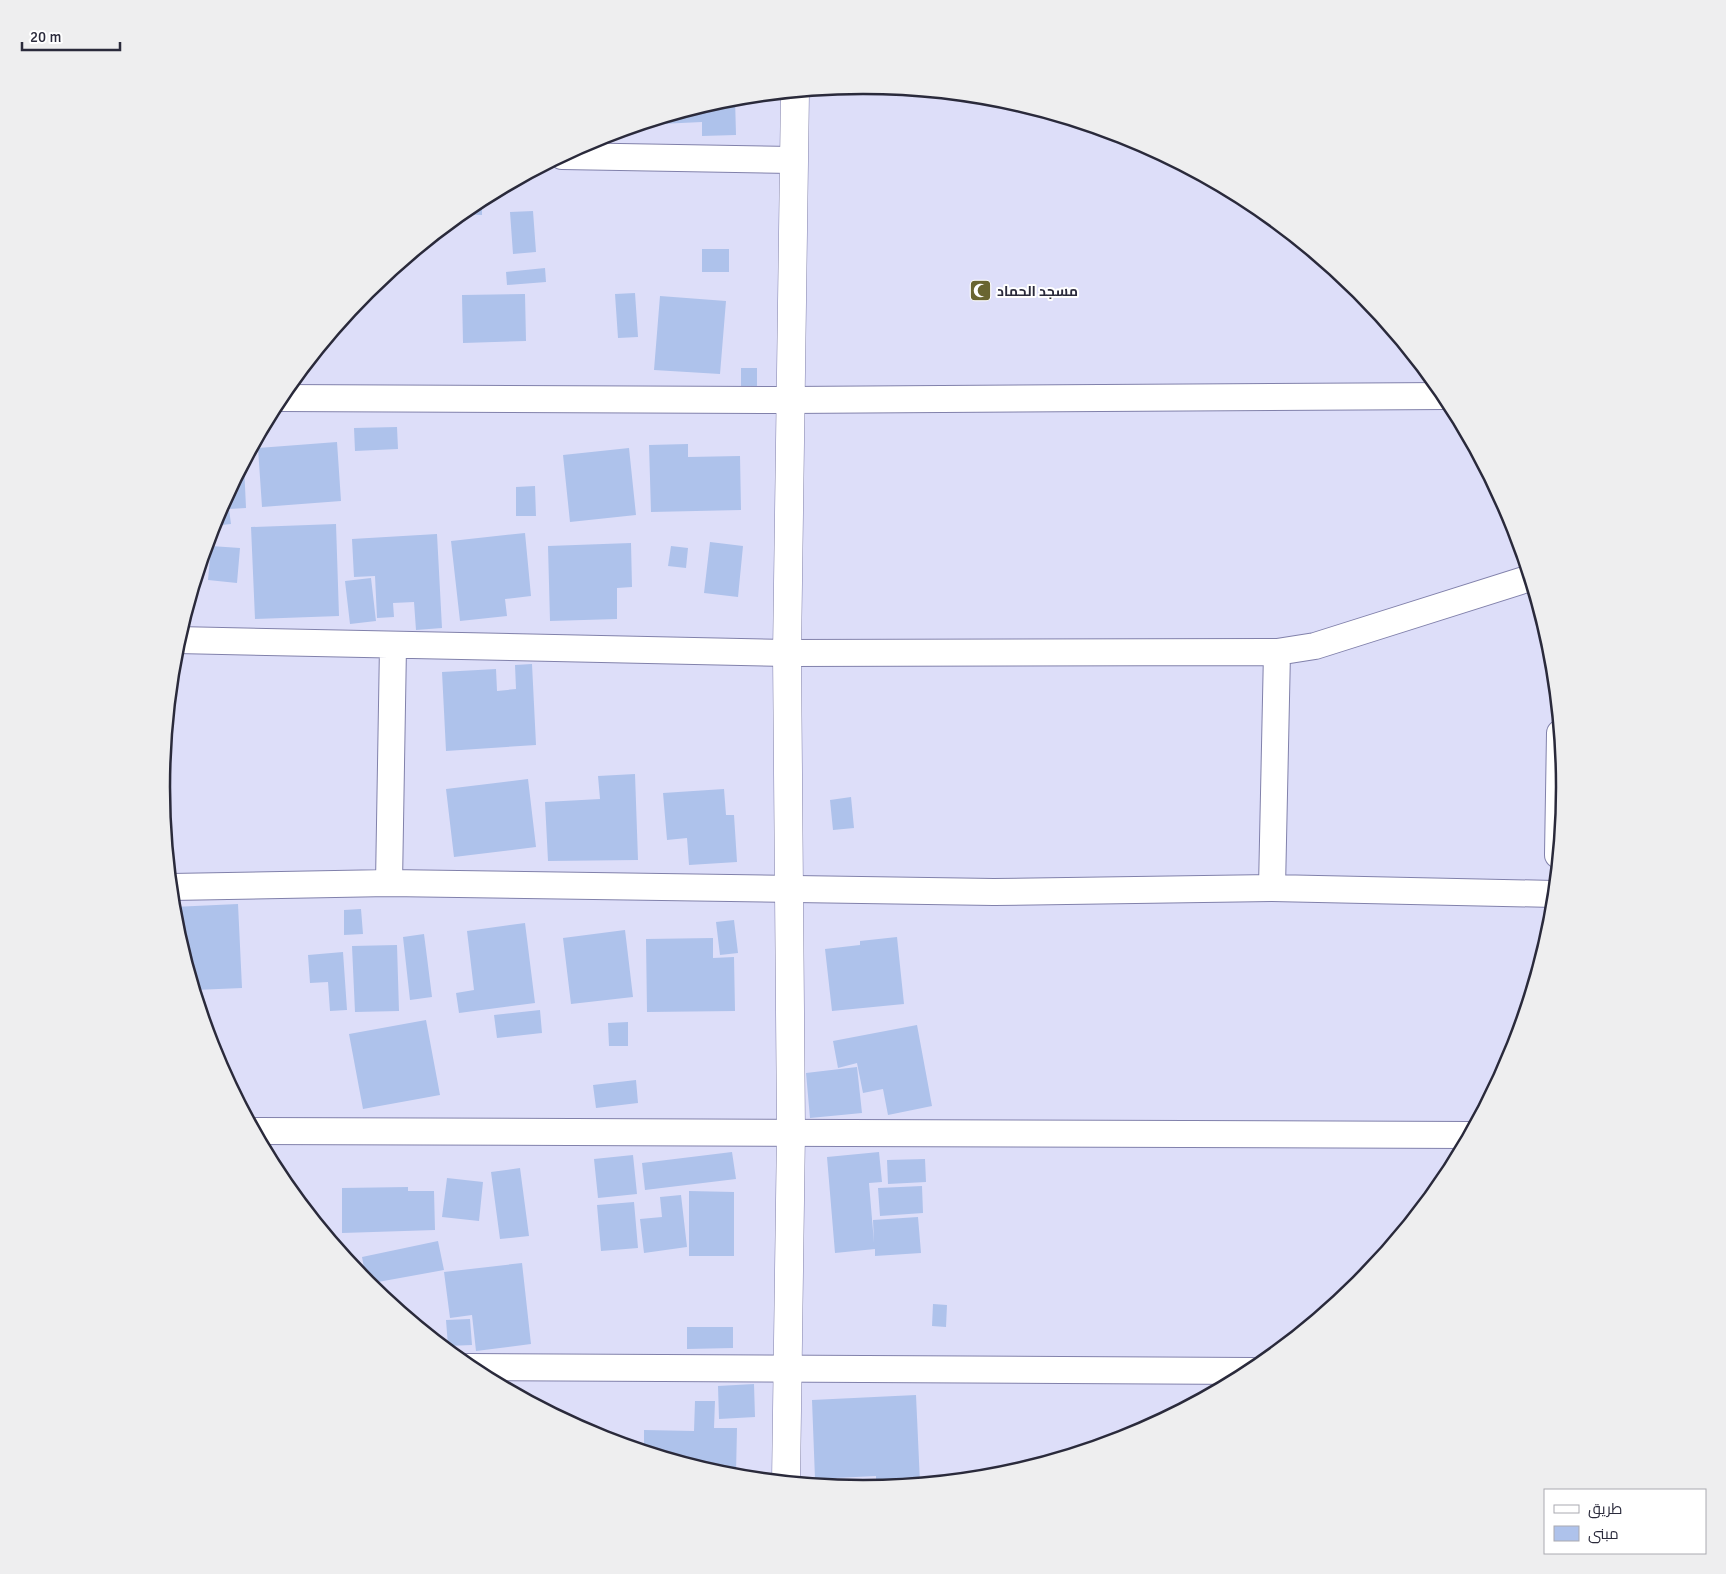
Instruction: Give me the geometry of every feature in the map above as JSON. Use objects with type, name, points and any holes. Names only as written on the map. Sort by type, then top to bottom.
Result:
[{"type":"street","points":[[786,1475],[791,1132],[787,653],[794,98]]},
{"type":"street","points":[[576,156],[792,160]]},
{"type":"street","points":[[290,398],[789,400],[1435,396]]},
{"type":"street","points":[[186,640],[787,653],[1277,652],[1315,646],[1524,580]]},
{"type":"street","points":[[389,883],[393,646]]},
{"type":"street","points":[[1272,888],[1277,652]]},
{"type":"street","points":[[178,887],[389,883],[994,892],[1272,888],[1547,894]]},
{"type":"street","points":[[261,1131],[1462,1135]]},
{"type":"street","points":[[484,1367],[1234,1372]]},
{"type":"building","points":[[735,106],[736,135],[702,136],[702,122],[662,124]]},
{"type":"building","points":[[482,208],[482,215],[473,215]]},
{"type":"building","points":[[533,211],[536,252],[513,254],[510,212]]},
{"type":"building","points":[[702,249],[729,249],[729,272],[702,272]]},
{"type":"building","points":[[545,268],[546,282],[507,285],[506,272]]},
{"type":"building","points":[[635,293],[638,337],[618,338],[615,294]]},
{"type":"building","points":[[525,294],[526,341],[463,343],[462,295]]},
{"type":"building","points":[[660,296],[726,301],[720,374],[654,370]]},
{"type":"building","points":[[741,368],[757,368],[757,388],[741,389]]},
{"type":"building","points":[[397,427],[398,449],[355,451],[354,428]]},
{"type":"building","points":[[337,442],[341,501],[262,507],[259,448]]},
{"type":"building","points":[[688,444],[688,457],[740,456],[741,510],[651,512],[649,445]]},
{"type":"building","points":[[629,448],[636,515],[570,522],[563,455]]},
{"type":"building","points":[[244,474],[246,508],[229,509],[231,524],[222,525]]},
{"type":"building","points":[[535,486],[536,516],[516,516],[516,487]]},
{"type":"building","points":[[336,524],[339,616],[255,619],[251,527]]},
{"type":"building","points":[[525,533],[531,596],[505,599],[507,616],[460,621],[451,541]]},
{"type":"building","points":[[437,534],[442,628],[416,630],[414,602],[393,603],[394,617],[377,618],[375,576],[354,577],[352,539]]},
{"type":"building","points":[[710,542],[743,546],[738,597],[704,593]]},
{"type":"building","points":[[631,543],[632,587],[617,588],[617,619],[550,621],[548,546]]},
{"type":"building","points":[[214,546],[240,548],[237,583],[208,580],[210,556]]},
{"type":"building","points":[[671,546],[688,548],[686,568],[668,566]]},
{"type":"building","points":[[371,578],[376,621],[350,624],[345,581]]},
{"type":"building","points":[[532,664],[536,745],[446,751],[442,672],[496,669],[497,691],[516,689],[515,665]]},
{"type":"building","points":[[635,774],[638,860],[548,861],[545,802],[600,799],[598,776]]},
{"type":"building","points":[[528,779],[536,847],[454,857],[446,789]]},
{"type":"building","points":[[724,789],[726,815],[734,815],[737,862],[689,865],[687,838],[667,840],[663,793]]},
{"type":"building","points":[[851,797],[854,828],[833,830],[830,800]]},
{"type":"building","points":[[238,904],[242,988],[201,990],[193,966],[181,907]]},
{"type":"building","points":[[361,909],[363,934],[344,935],[344,910]]},
{"type":"building","points":[[734,920],[738,953],[720,955],[716,922]]},
{"type":"building","points":[[525,923],[535,1003],[459,1013],[456,993],[474,990],[467,931]]},
{"type":"building","points":[[625,930],[633,997],[571,1004],[563,938]]},
{"type":"building","points":[[424,934],[432,997],[410,1000],[403,937]]},
{"type":"building","points":[[897,937],[904,1004],[832,1011],[825,949],[860,945],[860,941]]},
{"type":"building","points":[[713,938],[713,958],[734,957],[735,1011],[647,1012],[646,939]]},
{"type":"building","points":[[397,945],[399,1011],[355,1012],[352,946]]},
{"type":"building","points":[[343,952],[347,1010],[330,1011],[328,982],[310,983],[308,955]]},
{"type":"building","points":[[540,1010],[542,1033],[497,1038],[494,1015]]},
{"type":"building","points":[[426,1020],[440,1095],[363,1109],[349,1034]]},
{"type":"building","points":[[628,1022],[628,1046],[609,1046],[608,1023]]},
{"type":"building","points":[[917,1025],[932,1106],[888,1115],[883,1089],[863,1093],[857,1063],[838,1068],[833,1041]]},
{"type":"building","points":[[857,1067],[862,1113],[810,1118],[806,1073]]},
{"type":"building","points":[[636,1080],[638,1103],[596,1108],[593,1085]]},
{"type":"building","points":[[732,1152],[736,1179],[645,1190],[642,1163]]},
{"type":"building","points":[[879,1152],[882,1182],[869,1183],[874,1243],[873,1220],[918,1217],[921,1253],[875,1256],[875,1249],[835,1253],[827,1157]]},
{"type":"building","points":[[633,1155],[637,1194],[598,1198],[594,1159]]},
{"type":"building","points":[[925,1159],[926,1182],[888,1184],[887,1160]]},
{"type":"building","points":[[520,1168],[529,1236],[500,1239],[491,1172]]},
{"type":"building","points":[[447,1178],[483,1182],[479,1221],[442,1217]]},
{"type":"building","points":[[922,1186],[923,1213],[880,1216],[878,1188]]},
{"type":"building","points":[[408,1187],[408,1191],[434,1191],[435,1230],[342,1233],[342,1188]]},
{"type":"building","points":[[689,1191],[734,1192],[734,1256],[689,1256]]},
{"type":"building","points":[[681,1195],[687,1247],[644,1253],[640,1219],[662,1217],[660,1197]]},
{"type":"building","points":[[634,1202],[638,1248],[601,1251],[597,1205]]},
{"type":"building","points":[[438,1241],[444,1270],[378,1282],[364,1267],[362,1257]]},
{"type":"building","points":[[522,1263],[531,1344],[476,1351],[472,1315],[450,1318],[444,1272]]},
{"type":"building","points":[[933,1304],[947,1305],[946,1327],[932,1326]]},
{"type":"building","points":[[470,1319],[472,1345],[453,1346],[448,1342],[446,1320]]},
{"type":"building","points":[[687,1327],[733,1327],[733,1348],[687,1349]]},
{"type":"building","points":[[754,1384],[755,1417],[719,1419],[718,1386]]},
{"type":"building","points":[[916,1395],[920,1478],[876,1480],[876,1476],[815,1479],[812,1400]]},
{"type":"building","points":[[695,1401],[715,1401],[714,1428],[737,1428],[736,1468],[684,1457],[644,1444],[644,1430],[694,1431]]},
{"type":"place","name":"مسجد الحماد","points":[[981,291]]}]
